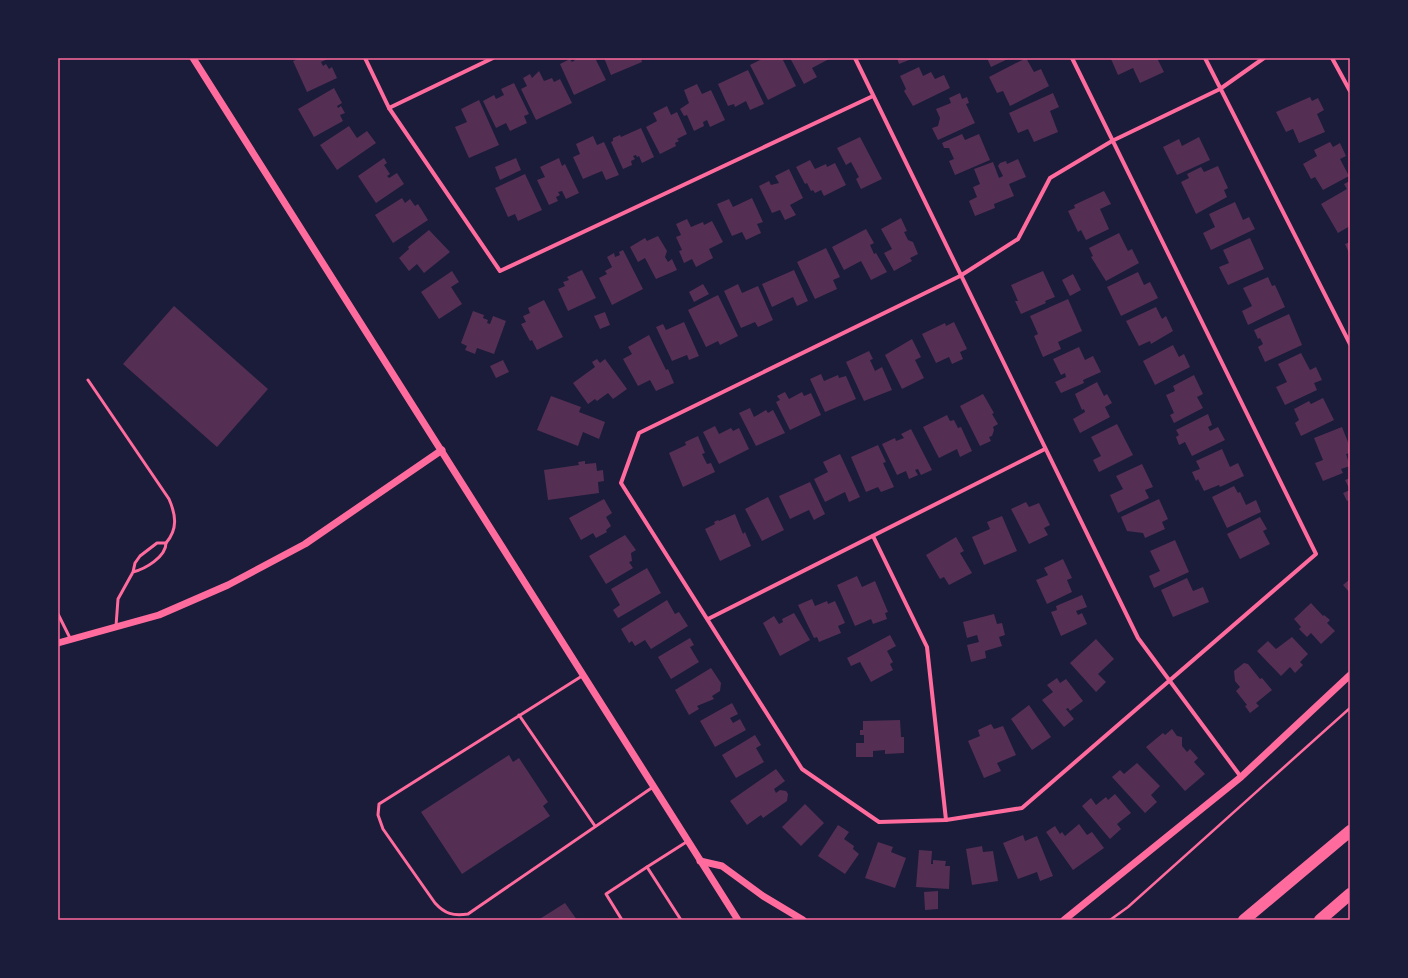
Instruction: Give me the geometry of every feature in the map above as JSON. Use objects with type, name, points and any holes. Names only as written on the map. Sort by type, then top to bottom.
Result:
[{"type":"highway","points":[[1244,920],[1350,831]]},
{"type":"highway","points":[[1320,920],[1350,894]]},
{"type":"street","points":[[193,58],[442,450],[582,676],[738,920]]},
{"type":"street","points":[[365,58],[389,108],[500,271],[873,96]]},
{"type":"street","points":[[389,108],[493,58]]},
{"type":"street","points":[[854,58],[1138,638],[1168,681],[1241,777]]},
{"type":"street","points":[[1072,58],[1112,141],[1316,554],[1022,808],[946,820],[879,822],[802,769],[621,483],[639,433],[960,276],[1018,239],[1050,178],[1112,141],[1220,89],[1264,58]]},
{"type":"street","points":[[1205,58],[1350,344]]},
{"type":"street","points":[[1332,58],[1350,90]]},
{"type":"street","points":[[708,619],[1045,449]]},
{"type":"street","points":[[58,643],[159,615],[228,585],[305,544],[442,450]]},
{"type":"street","points":[[873,536],[927,647],[946,820]]},
{"type":"street","points":[[1064,920],[1241,777],[1350,675]]},
{"type":"street","points":[[700,861],[722,866],[763,896],[803,920]]},
{"type":"lane","points":[[88,380],[169,499],[174,511],[175,522],[172,536],[166,543],[166,548],[152,562],[140,570],[133,572]]},
{"type":"lane","points":[[116,628],[118,599],[133,572],[135,563],[149,548],[162,542],[166,543]]},
{"type":"lane","points":[[58,614],[71,640]]},
{"type":"lane","points":[[582,676],[379,804],[378,815],[383,829],[435,903],[443,912],[455,915],[468,914],[653,787]]},
{"type":"lane","points":[[519,716],[595,826]]},
{"type":"lane","points":[[622,920],[606,894],[688,841]]},
{"type":"lane","points":[[647,867],[681,920]]},
{"type":"path","points":[[1110,920],[1128,907],[1350,708]]},
{"type":"building","points":[[300,58],[330,58],[321,62],[323,66],[326,64],[329,69],[332,67],[337,78],[307,92],[293,61]]},
{"type":"building","points":[[578,58],[595,58],[606,80],[574,95],[560,64],[570,59],[572,62]]},
{"type":"building","points":[[604,58],[641,58],[642,62],[611,75]]},
{"type":"building","points":[[764,58],[782,58],[796,86],[768,100],[750,65]]},
{"type":"building","points":[[790,58],[831,58],[812,68],[817,77],[804,84]]},
{"type":"building","points":[[897,58],[914,58],[899,64]]},
{"type":"building","points":[[987,58],[1010,58],[991,67]]},
{"type":"building","points":[[1026,58],[1034,72],[1041,69],[1049,86],[1010,106],[1003,91],[997,93],[989,77]]},
{"type":"building","points":[[1157,58],[1164,72],[1140,83],[1133,68],[1118,75],[1111,59]]},
{"type":"building","points":[[919,67],[923,76],[931,72],[935,79],[944,75],[950,88],[913,106],[904,91],[906,89],[900,76]]},
{"type":"building","points":[[748,70],[764,104],[750,110],[746,101],[735,107],[734,104],[728,106],[718,84]]},
{"type":"building","points":[[539,71],[544,81],[552,78],[554,82],[560,79],[572,103],[536,120],[521,89],[527,86],[523,78],[530,74],[532,78]]},
{"type":"building","points":[[514,83],[529,114],[524,116],[527,123],[510,131],[506,123],[496,128],[483,101],[494,95],[496,99],[504,95],[501,89]]},
{"type":"building","points":[[697,84],[702,94],[711,90],[725,120],[710,127],[707,120],[703,122],[704,126],[694,131],[687,115],[684,116],[680,109],[689,103],[684,90]]},
{"type":"building","points":[[334,88],[342,103],[337,106],[338,108],[341,106],[345,113],[340,115],[343,121],[314,137],[298,109]]},
{"type":"building","points":[[960,93],[962,99],[967,97],[969,103],[966,104],[975,123],[938,140],[932,128],[938,126],[940,118],[936,109],[951,103],[949,98]]},
{"type":"building","points":[[1053,93],[1059,107],[1050,111],[1058,132],[1034,142],[1028,129],[1018,133],[1009,113]]},
{"type":"building","points":[[1310,97],[1312,101],[1318,98],[1324,110],[1317,114],[1325,132],[1299,143],[1293,129],[1286,132],[1276,112]]},
{"type":"building","points":[[479,100],[499,145],[469,158],[455,127],[467,122],[461,109]]},
{"type":"building","points":[[667,106],[671,115],[677,112],[687,134],[677,139],[679,141],[675,143],[676,146],[660,154],[646,127],[657,121],[653,113]]},
{"type":"building","points":[[349,126],[357,138],[367,131],[376,143],[337,170],[320,145]]},
{"type":"building","points":[[641,128],[654,157],[642,163],[639,156],[633,156],[635,159],[631,161],[632,165],[623,169],[611,142],[613,141],[613,138],[620,135],[621,137]]},
{"type":"building","points":[[962,134],[965,140],[979,134],[990,160],[955,175],[949,161],[954,159],[949,148],[944,148],[942,143]]},
{"type":"building","points":[[593,136],[597,145],[604,142],[619,175],[606,180],[602,171],[583,179],[573,157],[580,154],[576,144]]},
{"type":"building","points":[[860,137],[882,179],[861,189],[856,179],[859,177],[851,162],[846,165],[837,148]]},
{"type":"building","points":[[1199,137],[1210,160],[1177,175],[1163,147],[1179,139],[1182,146]]},
{"type":"building","points":[[1330,142],[1333,147],[1340,143],[1346,156],[1340,159],[1349,176],[1323,190],[1315,177],[1311,179],[1303,164],[1317,156],[1314,150]]},
{"type":"building","points":[[384,158],[387,163],[384,165],[390,174],[387,176],[389,178],[397,173],[404,184],[376,203],[358,176]]},
{"type":"building","points":[[516,158],[521,170],[500,180],[495,167]]},
{"type":"building","points":[[559,158],[562,166],[565,164],[579,193],[566,199],[562,191],[558,192],[560,195],[556,197],[558,201],[549,205],[537,180],[545,177],[540,167]]},
{"type":"building","points":[[1018,159],[1026,177],[1009,184],[1014,196],[994,204],[995,208],[975,216],[969,201],[977,197],[973,187],[980,184],[974,169],[993,162],[999,178],[1003,176],[998,166],[1000,163],[1006,161],[1007,164]]},
{"type":"building","points":[[810,160],[815,169],[826,164],[827,167],[835,163],[846,185],[824,196],[821,190],[815,193],[813,190],[811,191],[807,183],[805,184],[796,167]]},
{"type":"building","points":[[1218,166],[1228,188],[1224,190],[1227,197],[1196,214],[1181,182],[1189,178],[1187,174],[1201,167],[1204,172]]},
{"type":"building","points":[[789,169],[803,198],[790,205],[796,215],[785,220],[780,210],[772,213],[759,186],[769,181],[771,185],[779,183],[775,176]]},
{"type":"building","points":[[525,174],[542,210],[518,221],[515,214],[508,217],[495,188]]},
{"type":"building","points":[[1350,181],[1350,226],[1338,233],[1321,204],[1347,189],[1344,184]]},
{"type":"building","points":[[1104,191],[1111,204],[1100,209],[1109,229],[1086,240],[1081,230],[1078,232],[1068,211],[1075,208],[1074,205]]},
{"type":"building","points":[[402,198],[405,203],[410,199],[415,206],[418,204],[428,220],[393,243],[375,215]]},
{"type":"building","points":[[752,198],[763,222],[757,224],[761,233],[746,240],[742,232],[732,236],[717,204],[729,199],[733,207]]},
{"type":"building","points":[[1235,202],[1243,220],[1249,217],[1255,229],[1211,250],[1203,233],[1215,227],[1209,214]]},
{"type":"building","points":[[901,218],[907,231],[904,232],[908,240],[913,242],[918,254],[910,258],[912,261],[894,271],[884,253],[892,249],[881,229]]},
{"type":"building","points":[[687,219],[691,227],[703,222],[704,225],[712,221],[723,242],[709,249],[713,258],[696,267],[692,259],[684,263],[679,251],[682,250],[676,237],[681,235],[676,224]]},
{"type":"building","points":[[866,229],[874,243],[870,245],[874,254],[876,253],[887,272],[871,280],[861,261],[844,270],[832,247]]},
{"type":"building","points":[[429,230],[450,252],[424,273],[417,264],[409,271],[399,258],[409,249],[408,247]]},
{"type":"building","points":[[1119,233],[1128,251],[1132,249],[1139,263],[1106,281],[1091,257],[1093,256],[1089,248]]},
{"type":"building","points":[[658,236],[667,251],[665,257],[668,262],[672,259],[677,270],[656,279],[645,258],[638,262],[630,247],[645,238],[647,241]]},
{"type":"building","points":[[1250,238],[1264,269],[1228,285],[1219,267],[1229,263],[1223,250]]},
{"type":"building","points":[[1350,242],[1350,255],[1345,244]]},
{"type":"building","points":[[826,248],[840,277],[833,280],[837,289],[815,299],[797,262]]},
{"type":"building","points":[[623,250],[643,289],[612,305],[599,278],[607,274],[605,271],[612,267],[607,257],[614,253],[615,257],[620,255],[619,252]]},
{"type":"building","points":[[582,270],[596,298],[568,311],[558,289],[565,286],[563,282],[569,280],[567,277]]},
{"type":"building","points":[[794,270],[808,301],[797,306],[793,297],[772,307],[762,284]]},
{"type":"building","points":[[452,271],[459,282],[451,287],[462,304],[439,319],[421,292]]},
{"type":"building","points":[[1043,271],[1055,297],[1045,301],[1046,303],[1021,314],[1015,301],[1018,301],[1011,285]]},
{"type":"building","points":[[1138,272],[1144,285],[1150,282],[1158,298],[1121,316],[1107,287]]},
{"type":"building","points":[[1073,274],[1081,290],[1070,296],[1062,280]]},
{"type":"building","points":[[1268,277],[1272,286],[1275,285],[1285,307],[1248,325],[1242,311],[1252,306],[1243,288]]},
{"type":"building","points":[[703,284],[709,294],[694,302],[689,292]]},
{"type":"building","points":[[738,284],[742,293],[758,286],[773,320],[758,327],[755,322],[741,328],[724,291]]},
{"type":"building","points":[[718,295],[738,336],[720,345],[718,341],[706,347],[688,310]]},
{"type":"building","points":[[1068,299],[1082,331],[1058,342],[1061,349],[1043,357],[1034,336],[1038,334],[1030,316]]},
{"type":"building","points":[[544,300],[563,337],[537,350],[532,340],[530,341],[521,324],[526,322],[523,316],[530,313],[528,308]]},
{"type":"building","points":[[174,306],[268,389],[217,447],[123,364]]},
{"type":"building","points":[[1156,307],[1162,319],[1166,316],[1173,331],[1151,344],[1150,341],[1139,346],[1126,321]]},
{"type":"building","points":[[473,311],[484,315],[483,318],[488,320],[487,323],[490,324],[493,316],[506,321],[494,354],[477,348],[475,354],[465,350],[467,346],[461,343]]},
{"type":"building","points":[[605,312],[610,325],[600,329],[594,316]]},
{"type":"building","points":[[1289,314],[1302,345],[1265,362],[1258,347],[1263,344],[1260,338],[1258,339],[1254,330]]},
{"type":"building","points":[[684,322],[699,356],[689,360],[687,355],[672,361],[656,327],[663,324],[666,330]]},
{"type":"building","points":[[954,322],[967,349],[960,352],[963,359],[952,364],[949,357],[936,363],[922,334],[945,323],[946,326]]},
{"type":"building","points":[[649,335],[674,383],[656,391],[650,380],[638,386],[623,359],[632,354],[628,347]]},
{"type":"building","points":[[912,339],[921,357],[915,360],[924,378],[902,389],[885,355]]},
{"type":"building","points":[[1173,345],[1179,357],[1184,354],[1190,367],[1155,385],[1143,361]]},
{"type":"building","points":[[1079,347],[1085,360],[1093,356],[1101,372],[1083,380],[1084,383],[1061,393],[1055,382],[1066,377],[1065,373],[1061,375],[1053,359]]},
{"type":"building","points":[[869,351],[873,359],[870,360],[875,371],[882,367],[892,390],[864,401],[846,362]]},
{"type":"building","points":[[1301,353],[1310,370],[1316,367],[1322,380],[1314,383],[1317,390],[1285,405],[1276,387],[1287,382],[1278,364]]},
{"type":"building","points":[[597,359],[600,363],[605,359],[627,389],[613,399],[608,393],[597,401],[595,399],[588,404],[573,383],[595,367],[592,362]]},
{"type":"building","points":[[503,360],[509,372],[496,378],[490,366]]},
{"type":"building","points":[[821,374],[824,381],[838,375],[839,378],[846,376],[856,399],[825,412],[810,379]]},
{"type":"building","points":[[1194,375],[1203,394],[1197,397],[1203,408],[1174,423],[1170,415],[1174,413],[1166,395],[1175,391],[1173,386]]},
{"type":"building","points":[[1097,382],[1104,396],[1107,394],[1112,403],[1105,407],[1110,417],[1080,433],[1073,419],[1085,412],[1084,409],[1082,410],[1075,394]]},
{"type":"building","points":[[785,392],[789,399],[802,392],[804,396],[811,393],[821,415],[790,430],[776,402],[780,400],[777,396]]},
{"type":"building","points":[[983,394],[994,413],[992,414],[998,424],[993,427],[994,430],[992,436],[989,437],[991,441],[980,446],[960,406]]},
{"type":"building","points":[[551,396],[581,407],[579,412],[605,422],[599,439],[583,432],[578,446],[537,430]]},
{"type":"building","points":[[1323,398],[1334,420],[1301,436],[1295,423],[1299,420],[1294,409],[1309,401],[1311,404]]},
{"type":"building","points":[[750,408],[754,417],[766,410],[768,413],[773,410],[785,433],[756,446],[739,413]]},
{"type":"building","points":[[1208,414],[1212,425],[1208,427],[1210,431],[1218,427],[1225,440],[1192,456],[1185,442],[1179,445],[1176,437],[1179,435],[1176,430]]},
{"type":"building","points":[[947,415],[950,421],[954,420],[958,428],[961,427],[972,451],[960,457],[957,449],[939,458],[923,427]]},
{"type":"building","points":[[1117,424],[1133,455],[1099,472],[1093,460],[1101,456],[1091,437]]},
{"type":"building","points":[[715,426],[719,434],[731,428],[733,431],[739,428],[749,449],[719,464],[703,432]]},
{"type":"building","points":[[1342,427],[1350,447],[1350,453],[1346,454],[1350,466],[1341,469],[1343,473],[1323,481],[1315,463],[1323,460],[1314,438]]},
{"type":"building","points":[[911,429],[932,470],[921,475],[918,469],[915,470],[918,475],[909,479],[906,471],[897,475],[882,444],[895,438],[896,441],[904,438],[901,434]]},
{"type":"building","points":[[698,436],[705,453],[702,454],[707,464],[711,463],[715,472],[683,487],[669,453],[686,445],[685,442]]},
{"type":"building","points":[[878,445],[886,462],[883,463],[894,487],[881,492],[878,487],[866,492],[851,457]]},
{"type":"building","points":[[1222,449],[1230,467],[1238,463],[1244,476],[1220,487],[1219,485],[1204,491],[1198,479],[1196,481],[1192,472],[1200,469],[1196,461]]},
{"type":"building","points":[[840,454],[860,497],[849,502],[845,492],[825,502],[814,479],[828,472],[823,462]]},
{"type":"building","points":[[585,461],[585,464],[596,463],[597,471],[603,470],[604,481],[598,482],[599,493],[548,500],[544,470],[579,465],[578,462]]},
{"type":"building","points":[[1142,464],[1153,487],[1145,490],[1149,498],[1118,513],[1110,495],[1123,489],[1116,476]]},
{"type":"building","points":[[1350,478],[1350,490],[1345,480]]},
{"type":"building","points":[[810,482],[825,514],[814,520],[809,510],[790,519],[779,496]]},
{"type":"building","points":[[1234,486],[1238,493],[1240,492],[1246,505],[1256,500],[1261,512],[1227,528],[1212,497]]},
{"type":"building","points":[[1350,490],[1350,502],[1349,500],[1347,501],[1343,493]]},
{"type":"building","points":[[768,497],[784,530],[762,541],[745,509]]},
{"type":"building","points":[[604,499],[612,513],[606,517],[611,526],[606,530],[607,532],[596,538],[593,533],[581,540],[569,518]]},
{"type":"building","points":[[1159,499],[1168,519],[1162,522],[1165,529],[1145,538],[1143,533],[1127,531],[1121,517]]},
{"type":"building","points":[[1026,502],[1029,507],[1039,503],[1050,525],[1044,528],[1048,535],[1029,544],[1011,509]]},
{"type":"building","points":[[735,514],[743,534],[745,532],[751,546],[720,561],[705,529],[715,524],[714,522],[718,520],[719,521]]},
{"type":"building","points":[[1002,516],[1017,551],[984,565],[972,537],[990,529],[987,522]]},
{"type":"building","points":[[1260,517],[1267,529],[1263,531],[1270,544],[1240,559],[1227,534]]},
{"type":"building","points":[[625,535],[636,550],[631,553],[632,561],[629,562],[633,568],[606,584],[589,556]]},
{"type":"building","points":[[956,537],[964,551],[960,553],[972,573],[949,585],[944,577],[940,579],[926,555]]},
{"type":"building","points":[[1175,540],[1189,572],[1154,588],[1149,576],[1160,571],[1150,551]]},
{"type":"building","points":[[1063,559],[1072,578],[1067,580],[1072,592],[1047,604],[1036,580],[1048,575],[1044,568]]},
{"type":"building","points":[[647,568],[661,593],[618,618],[613,610],[620,605],[611,589]]},
{"type":"building","points":[[857,576],[862,587],[875,581],[888,612],[885,613],[887,619],[873,624],[871,619],[855,626],[837,585]]},
{"type":"building","points":[[1187,578],[1193,591],[1203,587],[1209,602],[1173,617],[1161,590]]},
{"type":"building","points":[[1350,579],[1350,593],[1343,585]]},
{"type":"building","points":[[1082,595],[1087,607],[1076,611],[1078,615],[1082,613],[1087,624],[1061,636],[1051,612],[1057,610],[1056,606]]},
{"type":"building","points":[[812,599],[815,606],[827,601],[828,604],[835,601],[845,623],[838,626],[841,633],[819,642],[817,637],[814,638],[798,605]]},
{"type":"building","points":[[667,600],[675,614],[679,612],[688,626],[651,649],[645,640],[635,646],[632,641],[629,643],[621,629]]},
{"type":"building","points":[[1311,603],[1323,616],[1324,615],[1330,620],[1327,623],[1335,631],[1321,644],[1311,633],[1307,637],[1299,629],[1301,627],[1294,619]]},
{"type":"building","points":[[794,613],[810,640],[780,656],[763,623],[774,616],[779,624],[783,622],[782,619]]},
{"type":"building","points":[[994,614],[997,624],[1002,623],[1005,635],[999,637],[1002,646],[985,651],[986,658],[971,662],[967,645],[979,642],[977,635],[967,638],[963,622]]},
{"type":"building","points":[[890,635],[896,646],[887,651],[893,662],[890,664],[893,670],[871,682],[860,662],[851,666],[847,658]]},
{"type":"building","points":[[1292,637],[1308,654],[1300,662],[1303,665],[1295,673],[1290,667],[1281,676],[1257,651],[1268,641],[1276,649]]},
{"type":"building","points":[[690,638],[694,645],[690,647],[699,662],[671,679],[658,657]]},
{"type":"building","points":[[1096,639],[1114,659],[1098,674],[1106,682],[1096,692],[1070,663]]},
{"type":"building","points":[[1244,663],[1248,664],[1260,679],[1262,678],[1272,690],[1256,703],[1259,706],[1250,713],[1245,706],[1247,705],[1236,691],[1240,687],[1235,681],[1234,671]]},
{"type":"building","points":[[711,668],[721,683],[720,691],[712,696],[714,699],[697,706],[699,709],[689,715],[675,690]]},
{"type":"building","points":[[1057,678],[1060,683],[1066,679],[1083,701],[1070,711],[1068,708],[1066,709],[1074,719],[1064,727],[1042,700],[1053,692],[1047,685]]},
{"type":"building","points":[[732,703],[738,714],[730,718],[733,723],[740,719],[746,730],[715,747],[700,721]]},
{"type":"building","points":[[1029,705],[1051,737],[1032,750],[1011,719]]},
{"type":"building","points":[[900,720],[901,737],[904,737],[904,753],[885,754],[885,750],[873,751],[873,757],[856,757],[856,743],[864,743],[864,735],[860,735],[860,730],[863,730],[863,721]]},
{"type":"building","points":[[991,724],[994,729],[1003,726],[1016,755],[997,763],[1001,771],[984,778],[968,741],[980,736],[978,730]]},
{"type":"building","points":[[1172,729],[1177,736],[1182,737],[1182,746],[1187,752],[1190,749],[1198,758],[1194,762],[1205,774],[1185,791],[1146,747],[1163,733],[1165,735]]},
{"type":"building","points":[[755,735],[761,745],[756,748],[764,762],[736,778],[722,755]]},
{"type":"building","points":[[509,755],[513,762],[519,758],[548,802],[543,806],[550,816],[462,874],[421,812]]},
{"type":"building","points":[[1137,763],[1160,786],[1151,795],[1157,802],[1145,813],[1112,777],[1120,770],[1124,774]]},
{"type":"building","points":[[776,769],[785,781],[774,789],[776,793],[780,790],[786,791],[788,794],[787,801],[763,818],[761,815],[747,825],[730,801]]},
{"type":"building","points":[[1115,794],[1131,813],[1117,824],[1121,829],[1110,839],[1082,806],[1091,798],[1096,805],[1106,797],[1108,800]]},
{"type":"building","points":[[805,804],[824,823],[801,846],[782,827]]},
{"type":"building","points":[[1079,824],[1087,835],[1092,832],[1104,848],[1073,870],[1046,832],[1055,826],[1060,834],[1062,832],[1065,836]]},
{"type":"building","points":[[838,825],[849,832],[844,839],[854,846],[853,849],[859,854],[845,874],[818,856]]},
{"type":"building","points":[[1023,835],[1025,841],[1037,836],[1053,876],[1040,881],[1037,872],[1018,879],[1003,843]]},
{"type":"building","points":[[878,842],[893,847],[891,852],[906,858],[895,888],[865,878]]},
{"type":"building","points":[[982,846],[983,852],[993,851],[998,881],[972,885],[966,849]]},
{"type":"building","points":[[919,850],[932,851],[931,864],[933,864],[933,860],[946,861],[945,866],[950,866],[949,889],[916,887]]},
{"type":"building","points":[[938,891],[938,909],[925,910],[924,892]]},
{"type":"building","points":[[565,903],[577,920],[538,920]]}]
